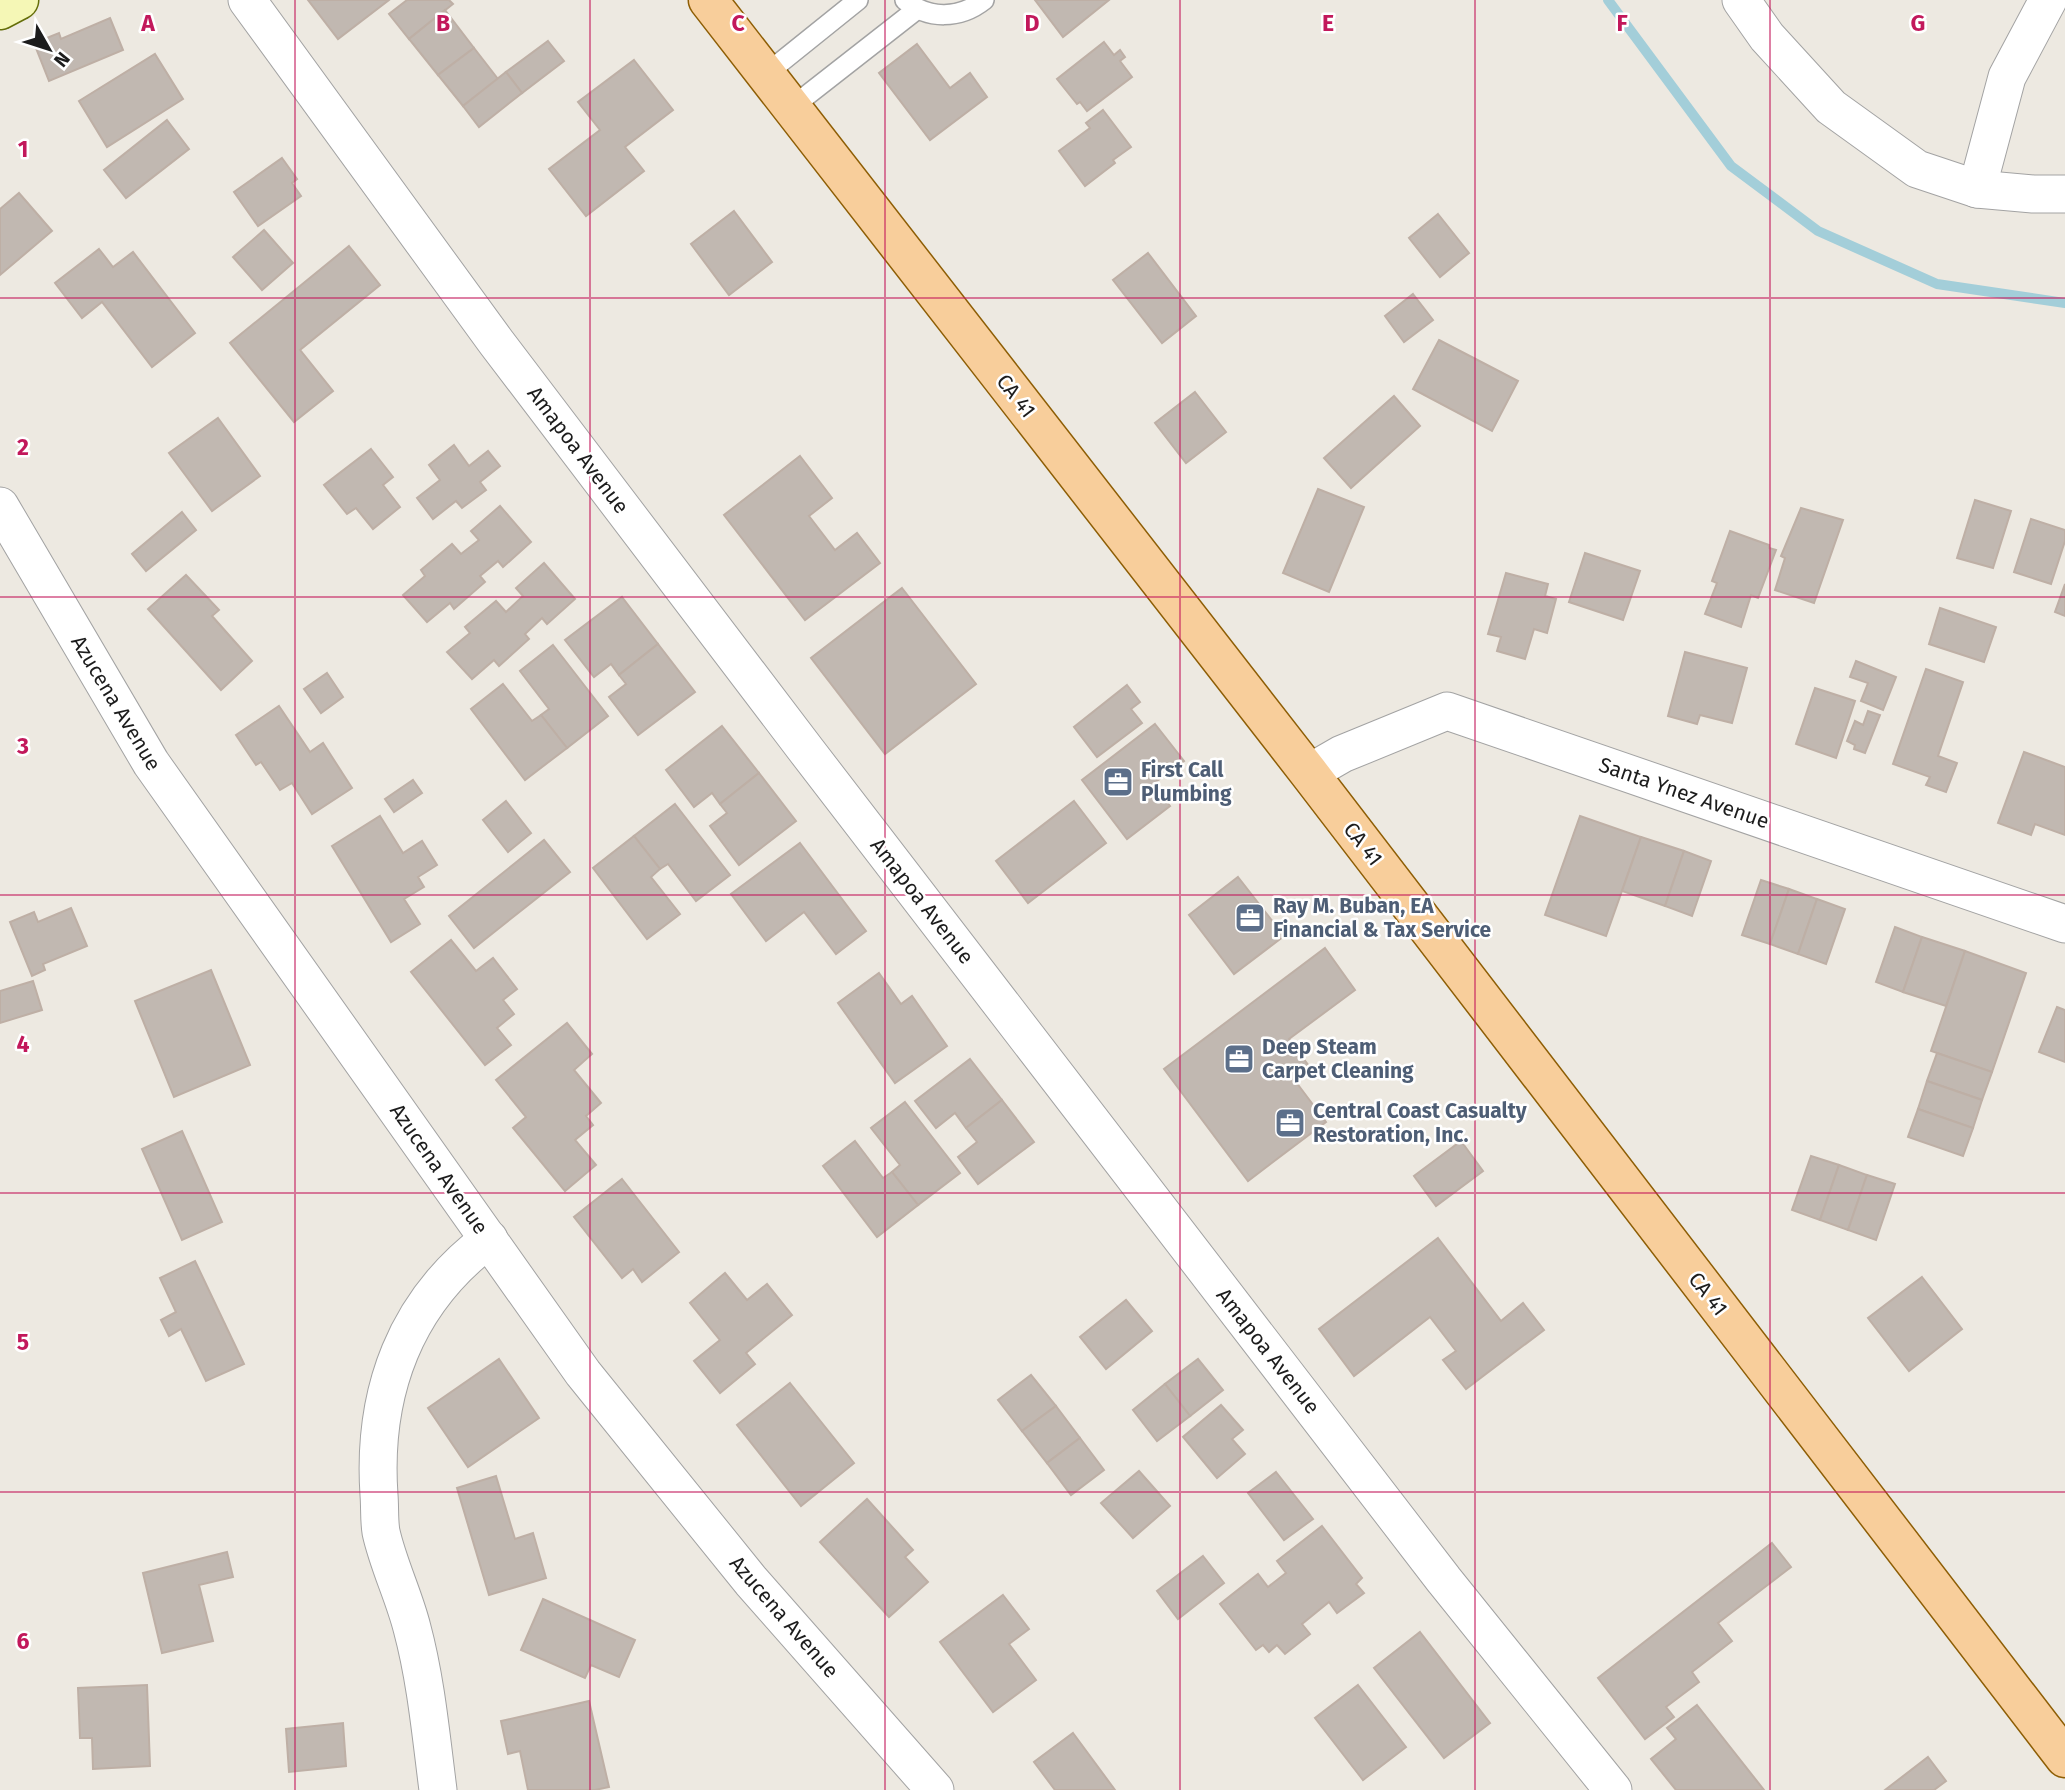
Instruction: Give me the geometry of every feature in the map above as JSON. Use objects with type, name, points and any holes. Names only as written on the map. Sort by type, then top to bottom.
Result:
[{"type":"main road","name":"CA 41","points":[[708,0],[1309,774],[2065,1758]]},
{"type":"street","points":[[0,10],[19,0]]},
{"type":"street","name":"Amapoa Avenue","points":[[247,0],[504,353],[806,750],[1436,1569],[1613,1790]]},
{"type":"street","points":[[1741,0],[1767,37],[1831,107],[1917,169],[1977,189],[2065,194]]},
{"type":"street","points":[[1977,189],[2007,76],[2048,0]]},
{"type":"street","name":"Azucena Avenue","points":[[0,506],[151,763],[583,1373],[743,1571],[934,1790]]},
{"type":"street","name":"Santa Ynez Avenue","points":[[1309,774],[1342,754],[1447,711],[2065,923]]},
{"type":"street","points":[[438,1790],[412,1629],[382,1532],[377,1475],[378,1429],[387,1383],[404,1339],[442,1281],[489,1239]]},
{"type":"lane","points":[[766,74],[858,0]]},
{"type":"lane","points":[[792,107],[911,5],[943,17],[978,5],[984,0]]},
{"type":"building","points":[[308,0],[389,0],[338,39]]},
{"type":"building","points":[[407,0],[449,0],[453,4],[409,39],[389,14]]},
{"type":"building","points":[[1035,0],[1109,0],[1063,37]]},
{"type":"building","points":[[445,10],[474,48],[438,75],[409,39]]},
{"type":"building","points":[[110,18],[123,50],[49,81],[34,43],[59,33],[61,39]]},
{"type":"building","points":[[548,41],[564,61],[522,93],[506,72]]},
{"type":"building","points":[[1104,42],[1114,55],[1120,50],[1125,57],[1120,61],[1132,77],[1087,111],[1080,102],[1077,104],[1057,79]]},
{"type":"building","points":[[917,44],[950,88],[970,73],[987,97],[930,140],[879,73]]},
{"type":"building","points":[[474,48],[498,79],[463,106],[438,75]]},
{"type":"building","points":[[155,54],[183,99],[107,147],[79,101]]},
{"type":"building","points":[[634,60],[673,110],[625,147],[644,171],[586,216],[549,169],[600,130],[578,102]]},
{"type":"building","points":[[506,72],[522,93],[479,127],[463,106]]},
{"type":"building","points":[[1103,110],[1131,147],[1085,186],[1059,151],[1090,128],[1086,123]]},
{"type":"building","points":[[167,120],[189,149],[126,198],[104,170]]},
{"type":"building","points":[[282,158],[297,179],[292,183],[301,196],[258,226],[234,192]]},
{"type":"building","points":[[19,193],[52,231],[0,275],[0,209]]},
{"type":"building","points":[[734,211],[772,262],[729,295],[691,244]]},
{"type":"building","points":[[1438,214],[1469,253],[1440,277],[1409,238]]},
{"type":"building","points":[[264,230],[293,263],[262,290],[233,257]]},
{"type":"building","points":[[349,246],[380,285],[300,350],[333,391],[294,422],[230,343]]},
{"type":"building","points":[[99,249],[113,267],[133,252],[195,333],[152,367],[102,302],[82,318],[55,283]]},
{"type":"building","points":[[1148,253],[1196,316],[1162,343],[1113,280]]},
{"type":"building","points":[[1413,294],[1433,320],[1404,342],[1385,316]]},
{"type":"building","points":[[1439,340],[1518,381],[1492,431],[1413,389]]},
{"type":"building","points":[[1195,392],[1226,432],[1186,463],[1155,423]]},
{"type":"building","points":[[1394,396],[1420,426],[1351,488],[1324,458]]},
{"type":"building","points":[[218,418],[260,476],[212,511],[169,453]]},
{"type":"building","points":[[454,445],[469,466],[488,451],[500,466],[480,482],[486,490],[462,508],[456,501],[433,519],[417,498],[440,480],[429,465]]},
{"type":"building","points":[[371,449],[393,477],[383,485],[400,507],[373,529],[356,508],[347,514],[324,485]]},
{"type":"building","points":[[800,456],[832,498],[809,516],[835,550],[857,533],[880,563],[805,620],[724,515]]},
{"type":"building","points":[[1318,489],[1364,507],[1329,592],[1283,573]]},
{"type":"building","points":[[1975,500],[2011,511],[1993,568],[1957,558]]},
{"type":"building","points":[[500,506],[531,542],[503,567],[498,561],[480,576],[485,582],[454,609],[450,603],[427,622],[403,595],[425,576],[421,570],[452,544],[461,554],[479,540],[471,531]]},
{"type":"building","points":[[1801,508],[1843,520],[1814,603],[1775,590],[1785,558],[1781,556]]},
{"type":"building","points":[[182,512],[196,530],[146,571],[132,554]]},
{"type":"building","points":[[2031,519],[2065,530],[2065,541],[2051,584],[2014,572]]},
{"type":"building","points":[[1730,531],[1776,550],[1758,598],[1751,595],[1741,627],[1705,614],[1717,583],[1712,581]]},
{"type":"building","points":[[1585,553],[1640,571],[1623,620],[1569,602]]},
{"type":"building","points":[[544,563],[575,599],[547,624],[542,618],[525,634],[529,639],[499,666],[494,660],[472,679],[447,652],[470,633],[465,627],[496,601],[506,612],[523,596],[516,588]]},
{"type":"building","points":[[1506,573],[1548,584],[1545,596],[1556,599],[1547,633],[1534,629],[1525,659],[1497,651],[1501,637],[1488,634]]},
{"type":"building","points":[[186,575],[219,610],[212,616],[252,661],[221,690],[148,609]]},
{"type":"building","points":[[2065,584],[2065,616],[2055,612]]},
{"type":"building","points":[[902,588],[976,684],[885,754],[811,658]]},
{"type":"building","points":[[622,597],[658,644],[619,675],[611,664],[594,677],[565,640]]},
{"type":"building","points":[[1940,608],[1996,627],[1984,662],[1929,644]]},
{"type":"building","points":[[658,644],[695,692],[638,735],[609,697],[626,684],[619,675]]},
{"type":"building","points":[[553,645],[608,716],[567,748],[541,715],[549,709],[520,671]]},
{"type":"building","points":[[1685,652],[1747,668],[1732,723],[1700,715],[1697,724],[1668,716]]},
{"type":"building","points":[[1856,661],[1896,677],[1883,710],[1861,701],[1868,683],[1850,677]]},
{"type":"building","points":[[1926,669],[1963,682],[1938,756],[1957,763],[1946,792],[1926,785],[1930,777],[1893,764]]},
{"type":"building","points":[[327,673],[343,697],[321,713],[304,689]]},
{"type":"building","points":[[503,684],[532,721],[541,715],[567,748],[525,780],[471,709]]},
{"type":"building","points":[[1127,685],[1140,702],[1131,709],[1142,723],[1097,757],[1074,727]]},
{"type":"building","points":[[1815,688],[1855,701],[1836,758],[1796,744]]},
{"type":"building","points":[[279,706],[310,752],[323,743],[352,788],[312,814],[292,783],[280,790],[261,762],[256,765],[236,735]]},
{"type":"building","points":[[1868,711],[1880,715],[1865,753],[1854,749],[1855,745],[1847,741],[1855,721],[1863,725]]},
{"type":"building","points":[[1155,724],[1184,761],[1153,784],[1170,806],[1127,839],[1082,780]]},
{"type":"building","points":[[722,726],[759,773],[720,804],[712,793],[694,807],[666,770]]},
{"type":"building","points":[[2024,752],[2065,767],[2065,835],[2035,824],[2031,835],[1998,823]]},
{"type":"building","points":[[759,773],[796,821],[739,865],[710,826],[727,813],[720,804]]},
{"type":"building","points":[[413,780],[422,793],[394,812],[385,799]]},
{"type":"building","points":[[506,801],[531,833],[508,852],[483,820]]},
{"type":"building","points":[[1074,801],[1106,843],[1028,903],[996,861]]},
{"type":"building","points":[[675,804],[730,875],[696,901],[668,864],[660,869],[634,836]]},
{"type":"building","points":[[380,816],[403,853],[422,841],[437,865],[418,877],[424,887],[404,899],[420,924],[391,942],[332,846]]},
{"type":"building","points":[[1580,816],[1641,837],[1606,936],[1545,915]]},
{"type":"building","points":[[634,836],[660,869],[651,877],[680,914],[647,939],[593,868]]},
{"type":"building","points":[[1641,837],[1684,851],[1665,906],[1622,891]]},
{"type":"building","points":[[544,840],[570,872],[474,948],[449,916]]},
{"type":"building","points":[[800,843],[866,931],[836,954],[804,912],[766,941],[731,894]]},
{"type":"building","points":[[1684,851],[1711,861],[1692,916],[1665,906]]},
{"type":"building","points":[[1238,877],[1284,936],[1234,974],[1189,915]]},
{"type":"building","points":[[1761,880],[1789,889],[1770,944],[1742,935]]},
{"type":"building","points":[[1789,889],[1817,899],[1798,954],[1770,944]]},
{"type":"building","points":[[1817,899],[1845,909],[1826,964],[1798,954]]},
{"type":"building","points":[[71,908],[87,946],[43,964],[45,970],[32,976],[10,922],[34,912],[38,922]]},
{"type":"building","points":[[1895,927],[1922,937],[1903,992],[1876,982]]},
{"type":"building","points":[[1922,937],[1965,951],[1946,1006],[1903,992]]},
{"type":"building","points":[[451,940],[476,971],[493,958],[517,989],[503,1000],[514,1014],[497,1028],[511,1045],[485,1065],[411,972]]},
{"type":"building","points":[[1325,948],[1355,990],[1289,1039],[1309,1066],[1293,1078],[1326,1122],[1248,1181],[1164,1069]]},
{"type":"building","points":[[1965,951],[2026,973],[1992,1072],[1931,1051]]},
{"type":"building","points":[[211,970],[250,1065],[174,1097],[135,1001]]},
{"type":"building","points":[[879,973],[901,1004],[912,996],[947,1046],[895,1083],[838,1003]]},
{"type":"building","points":[[33,981],[42,1010],[0,1023],[0,991]]},
{"type":"building","points":[[2057,1007],[2065,1010],[2065,1062],[2039,1052]]},
{"type":"building","points":[[567,1023],[592,1054],[574,1070],[601,1103],[586,1116],[593,1125],[575,1140],[596,1165],[565,1191],[513,1128],[526,1117],[496,1080]]},
{"type":"building","points":[[1937,1053],[1992,1072],[1982,1100],[1927,1081]]},
{"type":"building","points":[[970,1059],[1002,1100],[966,1128],[955,1113],[936,1128],[915,1101]]},
{"type":"building","points":[[1927,1081],[1982,1100],[1973,1128],[1918,1109]]},
{"type":"building","points":[[1002,1100],[1034,1142],[978,1184],[958,1157],[977,1142],[966,1128]]},
{"type":"building","points":[[905,1102],[960,1173],[918,1205],[892,1172],[900,1165],[871,1128]]},
{"type":"building","points":[[1918,1109],[1973,1128],[1963,1156],[1908,1137]]},
{"type":"building","points":[[182,1131],[222,1222],[182,1240],[142,1149]]},
{"type":"building","points":[[855,1141],[883,1178],[892,1172],[918,1205],[877,1237],[823,1166]]},
{"type":"building","points":[[1461,1141],[1483,1171],[1436,1206],[1414,1176]]},
{"type":"building","points":[[1811,1156],[1839,1165],[1820,1220],[1792,1210]]},
{"type":"building","points":[[1839,1165],[1867,1175],[1848,1230],[1820,1220]]},
{"type":"building","points":[[1867,1175],[1895,1184],[1876,1240],[1848,1230]]},
{"type":"building","points":[[622,1179],[679,1252],[642,1282],[633,1269],[622,1278],[574,1217]]},
{"type":"building","points":[[1438,1238],[1501,1321],[1523,1303],[1544,1330],[1466,1389],[1443,1360],[1456,1351],[1430,1317],[1354,1376],[1319,1329]]},
{"type":"building","points":[[195,1261],[244,1364],[206,1381],[181,1329],[169,1336],[161,1320],[176,1312],[160,1278]]},
{"type":"building","points":[[725,1273],[747,1300],[767,1284],[792,1315],[746,1353],[755,1364],[720,1393],[694,1361],[720,1340],[690,1303]]},
{"type":"building","points":[[1922,1277],[1962,1329],[1909,1371],[1868,1318]]},
{"type":"building","points":[[1126,1300],[1152,1331],[1106,1369],[1080,1337]]},
{"type":"building","points":[[499,1359],[539,1418],[468,1467],[428,1408]]},
{"type":"building","points":[[1198,1359],[1223,1390],[1190,1416],[1165,1384]]},
{"type":"building","points":[[1031,1375],[1056,1406],[1022,1431],[998,1400]]},
{"type":"building","points":[[790,1383],[854,1463],[801,1506],[737,1425]]},
{"type":"building","points":[[1165,1384],[1190,1416],[1157,1441],[1133,1410]]},
{"type":"building","points":[[1221,1405],[1243,1430],[1232,1439],[1245,1454],[1217,1478],[1183,1437]]},
{"type":"building","points":[[1056,1406],[1080,1438],[1047,1463],[1022,1431]]},
{"type":"building","points":[[1080,1438],[1104,1470],[1071,1495],[1047,1463]]},
{"type":"building","points":[[1139,1471],[1170,1506],[1133,1538],[1101,1503]]},
{"type":"building","points":[[1276,1472],[1313,1519],[1284,1540],[1248,1493]]},
{"type":"building","points":[[496,1476],[515,1539],[533,1533],[546,1578],[489,1595],[457,1488]]},
{"type":"building","points":[[867,1499],[913,1550],[905,1557],[928,1582],[889,1617],[820,1542]]},
{"type":"building","points":[[1322,1526],[1362,1578],[1356,1584],[1364,1593],[1337,1613],[1329,1602],[1302,1624],[1310,1634],[1285,1654],[1277,1645],[1269,1652],[1263,1645],[1256,1650],[1220,1604],[1258,1574],[1268,1587],[1286,1573],[1277,1561]]},
{"type":"building","points":[[1772,1543],[1791,1567],[1718,1623],[1732,1641],[1692,1672],[1699,1682],[1666,1707],[1674,1717],[1645,1739],[1598,1678]]},
{"type":"building","points":[[227,1552],[233,1577],[199,1585],[213,1641],[162,1653],[143,1573]]},
{"type":"building","points":[[1203,1556],[1224,1583],[1178,1619],[1157,1591]]},
{"type":"building","points":[[1003,1595],[1029,1629],[1009,1644],[1036,1680],[993,1712],[940,1642]]},
{"type":"building","points":[[543,1599],[635,1640],[619,1677],[591,1665],[585,1678],[521,1650]]},
{"type":"building","points":[[1420,1632],[1490,1723],[1444,1758],[1374,1668]]},
{"type":"building","points":[[147,1685],[150,1766],[93,1769],[92,1738],[80,1738],[78,1688]]},
{"type":"building","points":[[1358,1685],[1406,1747],[1363,1780],[1315,1718]]},
{"type":"building","points":[[589,1701],[609,1787],[595,1790],[528,1790],[520,1751],[508,1754],[501,1721]]},
{"type":"building","points":[[1697,1705],[1764,1790],[1676,1790],[1651,1759],[1676,1739],[1667,1728]]},
{"type":"building","points":[[343,1723],[346,1766],[289,1772],[286,1729]]},
{"type":"building","points":[[1073,1733],[1115,1790],[1055,1790],[1034,1762]]},
{"type":"building","points":[[1928,1757],[1946,1781],[1934,1790],[1885,1790]]},
{"type":"waterway","points":[[1608,0],[1731,166],[1818,231],[1937,284],[2065,303]]},
{"type":"place","name":"First Call Plumbing","points":[[1118,782]]},
{"type":"place","name":"Ray M. Buban, EA Financial & Tax Service","points":[[1250,918]]},
{"type":"place","name":"Deep Steam Carpet Cleaning","points":[[1239,1059]]},
{"type":"place","name":"Central Coast Casualty Restoration, Inc.","points":[[1290,1123]]}]
